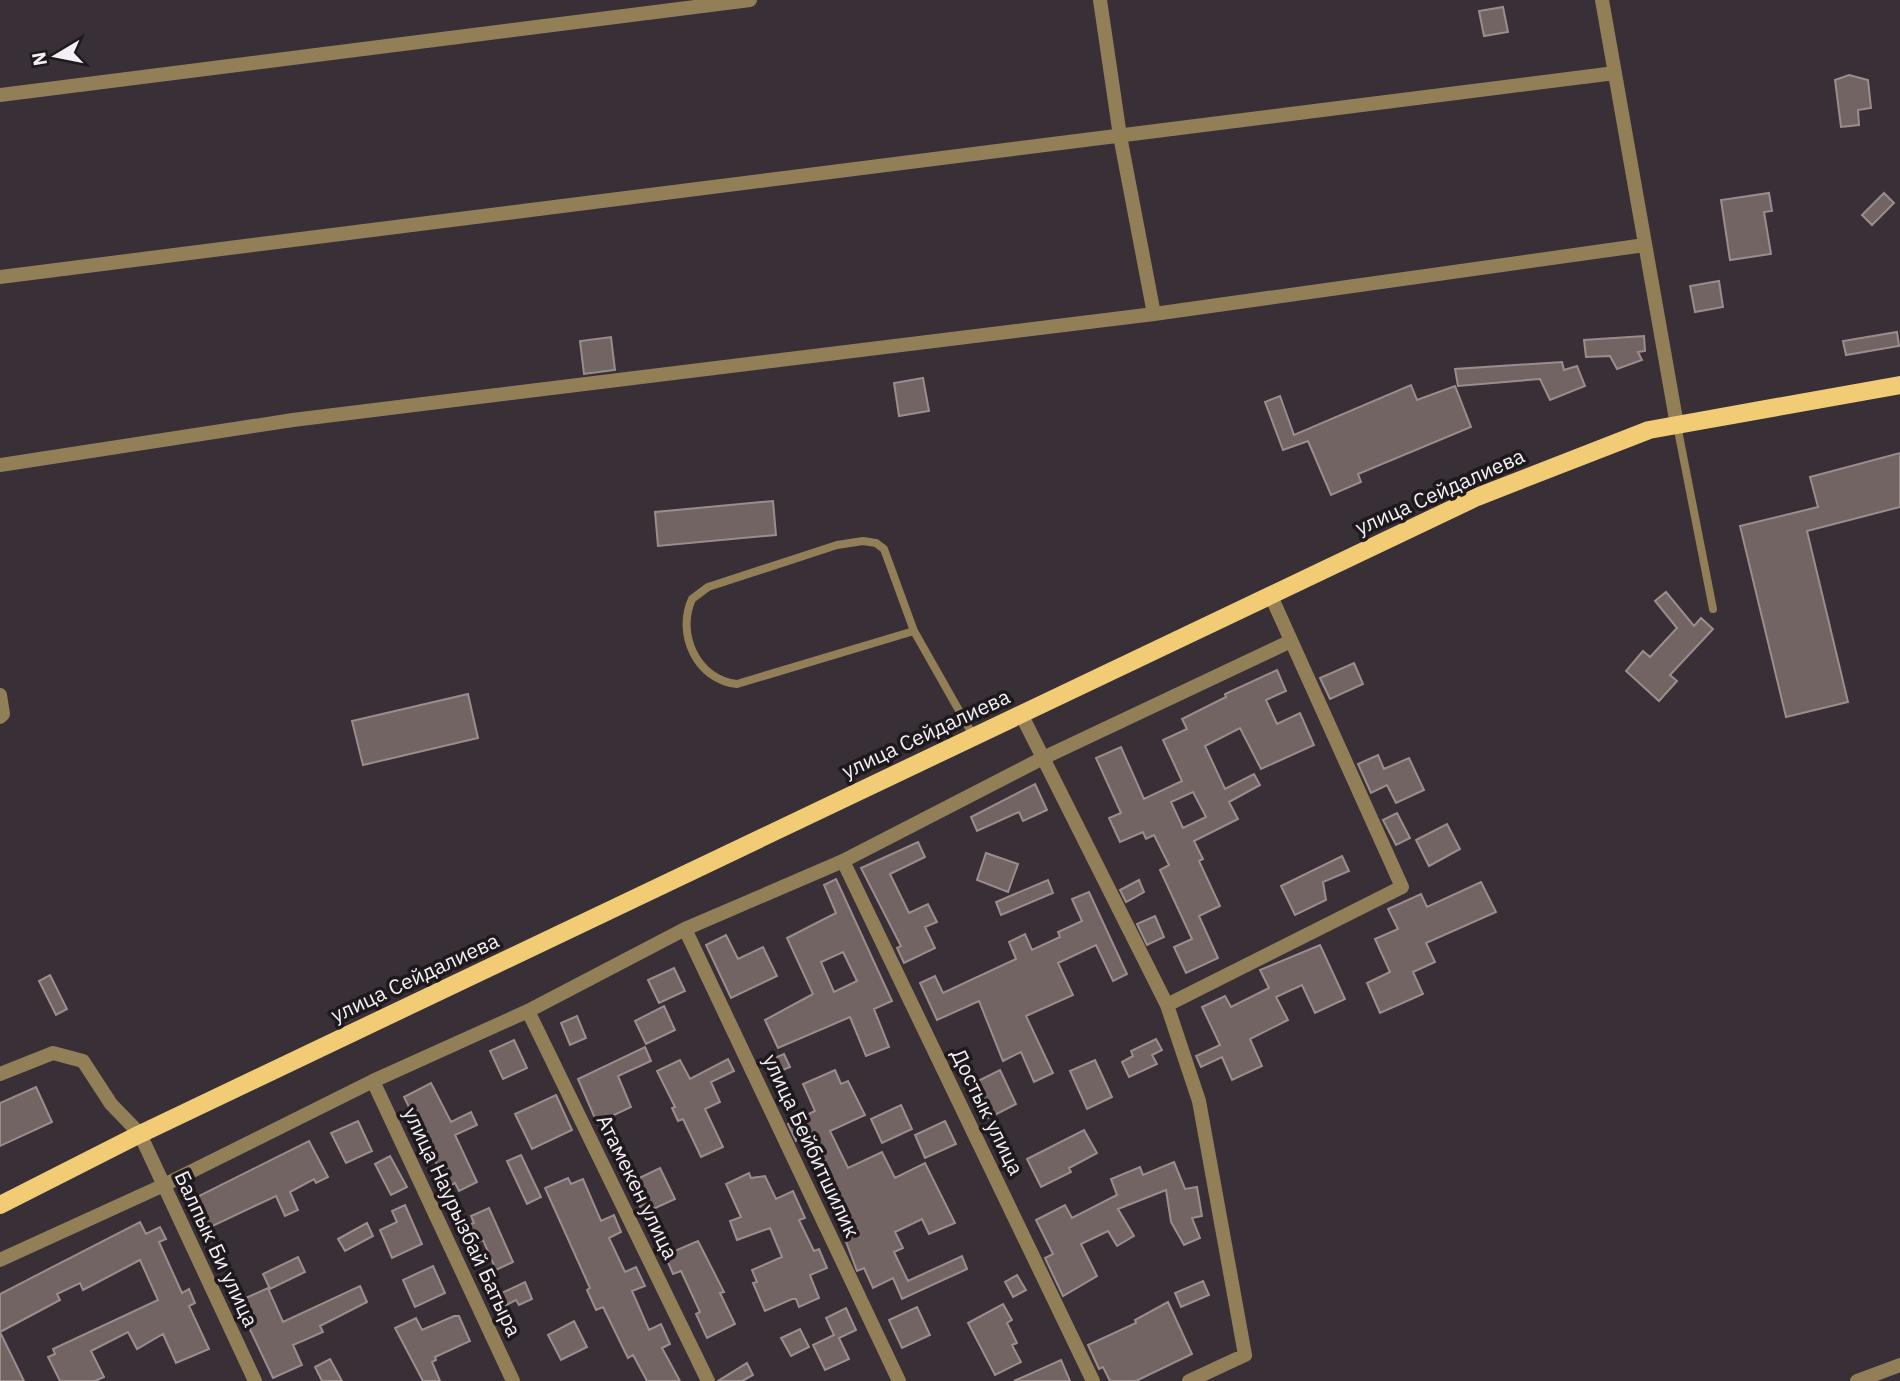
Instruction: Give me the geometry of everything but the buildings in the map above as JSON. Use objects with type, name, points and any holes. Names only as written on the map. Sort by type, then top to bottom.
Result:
[{"type":"main road","name":"улица Сейдалиева","points":[[0,1205],[140,1134],[1477,497],[1649,430],[1900,385]]},
{"type":"street","points":[[0,95],[750,0]]},
{"type":"street","points":[[1100,0],[1120,136],[1154,314]]},
{"type":"street","points":[[1602,0],[1677,425]]},
{"type":"street","points":[[0,277],[1615,73]]},
{"type":"street","points":[[0,465],[293,420],[1154,314],[1645,245]]},
{"type":"street","points":[[1167,1005],[1402,887],[1270,596]]},
{"type":"street","points":[[0,1260],[164,1185],[373,1081],[528,1011],[685,929],[843,862],[1043,758],[1291,640]]},
{"type":"street","points":[[0,695],[3,714],[0,717]]},
{"type":"street","points":[[1021,714],[1167,1005],[1199,1101],[1245,1355],[1189,1381]]},
{"type":"street","name":"Достык улица","points":[[843,862],[1093,1381]]},
{"type":"street","name":"улица Бейбитшилик","points":[[685,929],[899,1381]]},
{"type":"street","name":"Атамекен улица","points":[[528,1011],[708,1381]]},
{"type":"street","name":"Балпык Би улица","points":[[0,1073],[53,1053],[83,1060],[111,1104],[140,1134],[255,1381]]},
{"type":"street","name":"улица Наурызбай Батыра","points":[[373,1081],[513,1381]]},
{"type":"street","points":[[1857,1381],[1900,1365]]},
{"type":"lane","points":[[1677,425],[1713,609]]},
{"type":"lane","points":[[914,631],[737,684],[710,676],[700,665],[685,627],[692,599],[708,587],[837,545],[863,541],[876,543],[884,549],[914,631],[974,737]]}]
